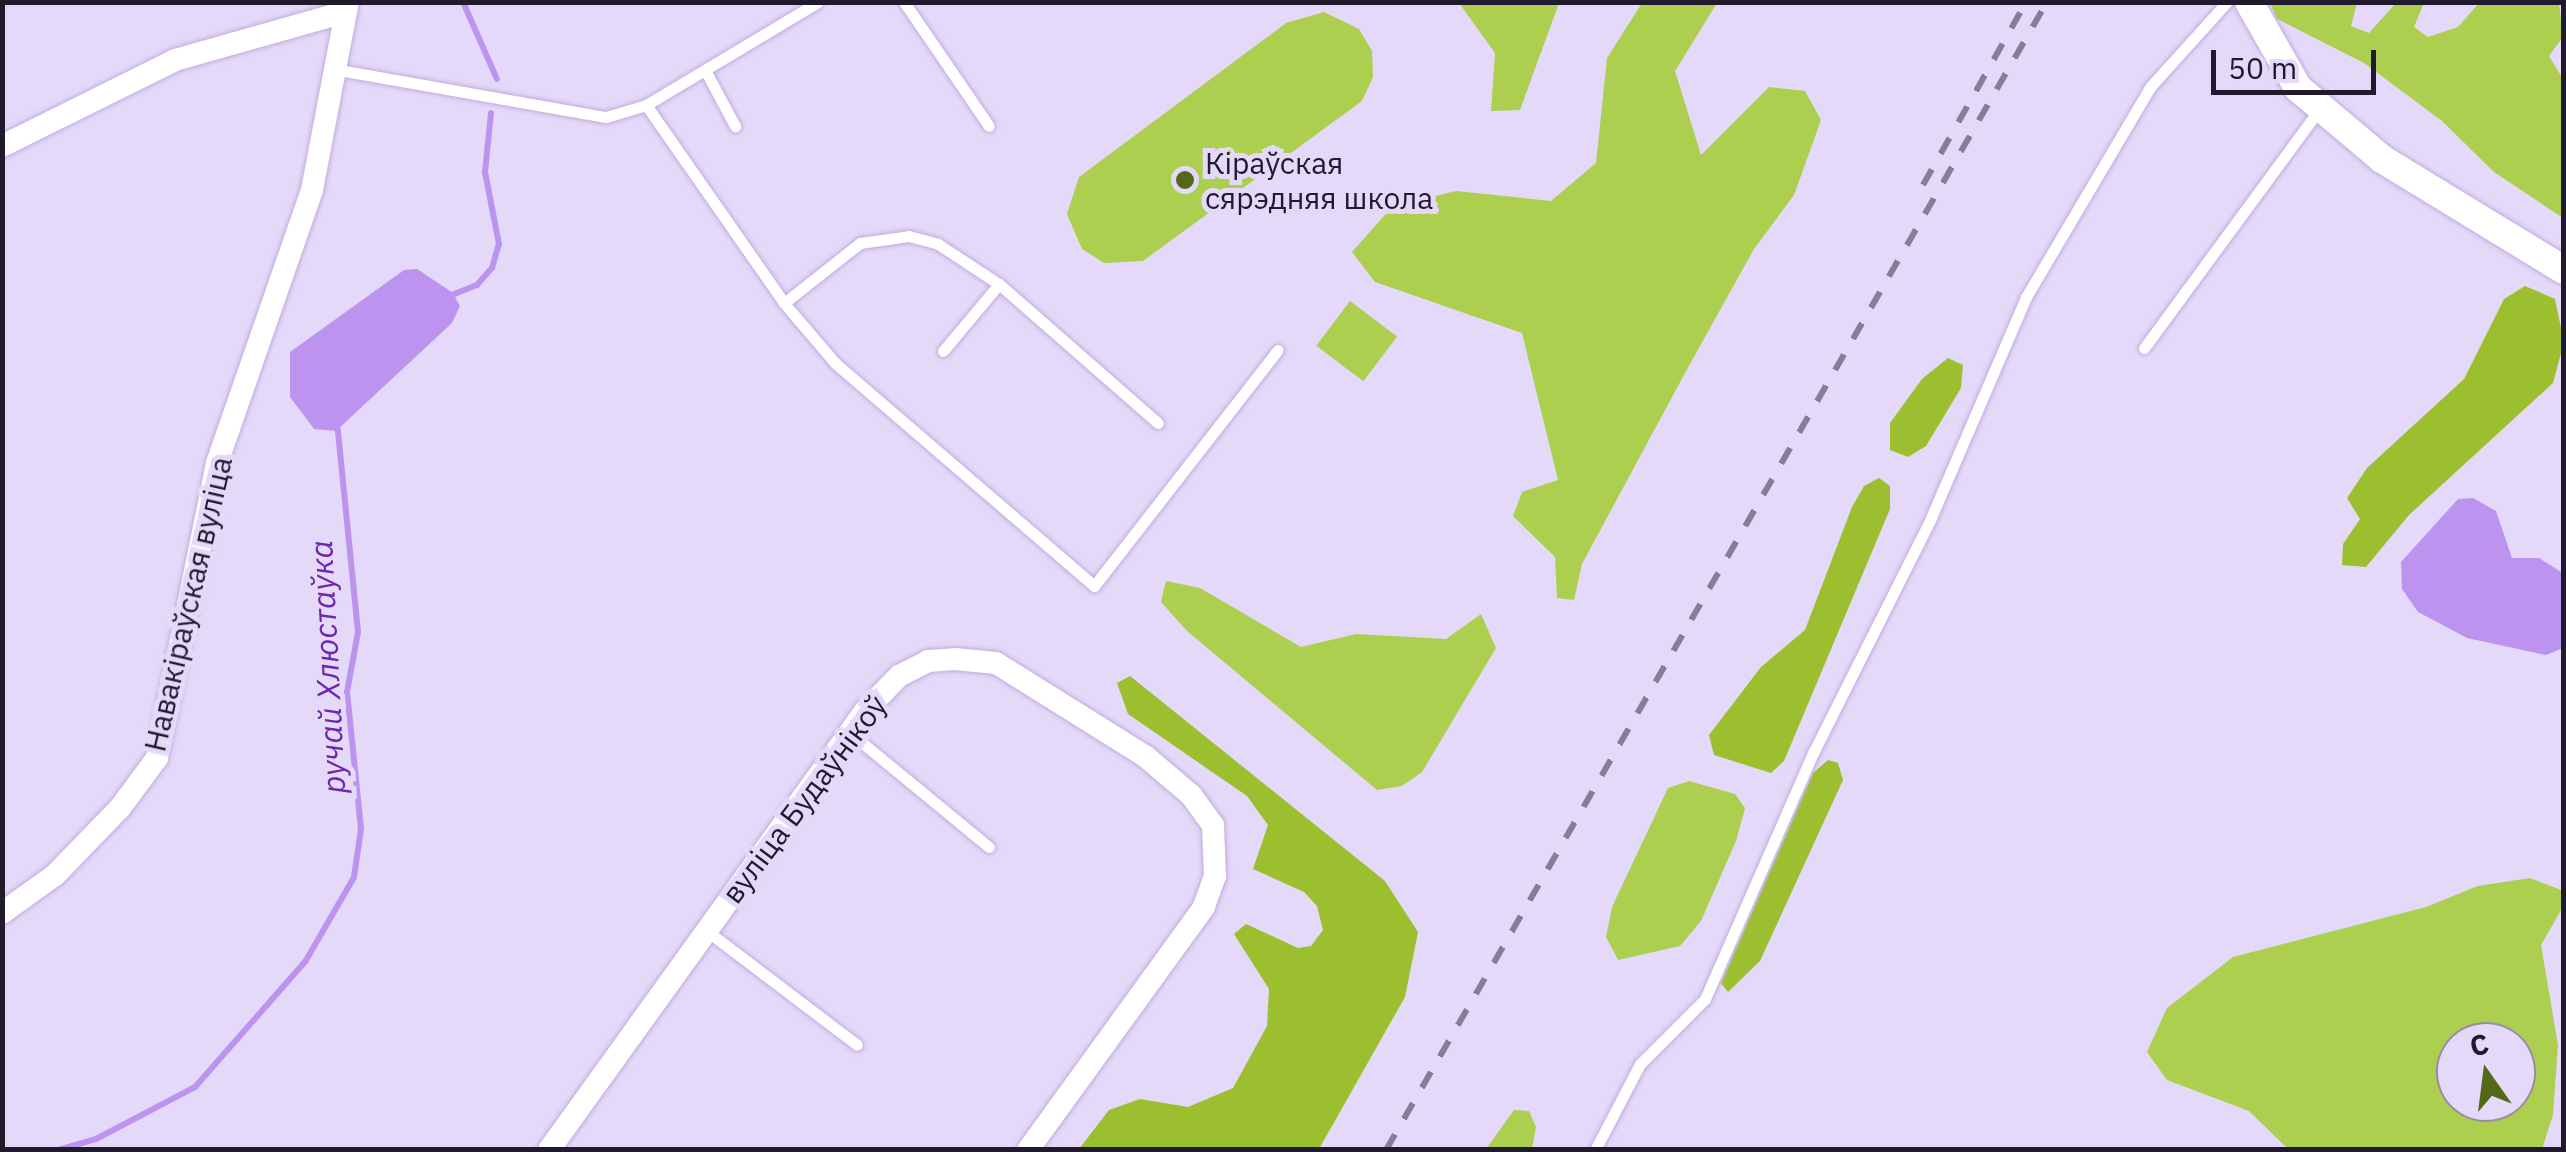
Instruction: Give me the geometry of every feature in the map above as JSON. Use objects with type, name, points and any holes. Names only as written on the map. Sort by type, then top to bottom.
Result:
[{"type":"street","points":[[2249,2],[2268,46],[2298,88],[2321,108],[2382,158],[2564,270]]},
{"type":"street","points":[[2,146],[175,60],[347,7]]},
{"type":"street","name":"Навакіраўская вуліца","points":[[2,913],[55,875],[120,808],[157,758],[217,463],[284,280],[338,70],[347,7]]},
{"type":"street","name":"вуліца Будаўнікоў","points":[[549,1150],[849,732],[899,676],[928,662],[996,663],[1145,756],[1191,794],[1212,824],[1215,876],[1204,907],[1028,1150]]},
{"type":"lane","points":[[338,70],[606,117],[646,104],[818,2]]},
{"type":"lane","points":[[904,2],[989,126]]},
{"type":"lane","points":[[1595,1150],[1640,1064],[1704,999],[1814,751],[1930,520],[2026,297],[2151,86],[2227,2]]},
{"type":"lane","points":[[705,70],[734,126]]},
{"type":"lane","points":[[646,104],[784,303],[834,363],[1094,586],[1278,350]]},
{"type":"lane","points":[[2144,348],[2321,108]]},
{"type":"lane","points":[[784,303],[841,253],[881,237],[938,244],[998,284],[1158,423]]},
{"type":"lane","points":[[943,351],[998,284]]},
{"type":"lane","points":[[849,732],[988,847]]},
{"type":"lane","points":[[707,931],[857,1045]]},
{"type":"green space","points":[[1459,3],[1559,3],[1520,110],[1491,111],[1495,53]]},
{"type":"green space","points":[[1642,3],[1717,3],[1675,71],[1701,155],[1769,87],[1805,91],[1821,120],[1794,195],[1754,249],[1685,373],[1582,564],[1574,600],[1557,598],[1555,557],[1513,516],[1522,492],[1558,480],[1522,333],[1375,282],[1352,252],[1392,207],[1456,191],[1551,201],[1596,163],[1607,58]]},
{"type":"green space","points":[[2270,3],[2357,3],[2351,26],[2369,33],[2396,3],[2424,3],[2414,27],[2428,37],[2458,27],[2479,3],[2559,3],[2563,37],[2549,56],[2563,79],[2563,218],[2494,172],[2442,121],[2364,63],[2277,19]]},
{"type":"green space","points":[[1324,12],[1359,29],[1372,51],[1373,77],[1362,101],[1143,261],[1104,263],[1082,249],[1067,214],[1079,177],[1286,23]]},
{"type":"green space","points":[[2525,286],[2555,299],[2564,342],[2553,383],[2409,515],[2366,567],[2342,565],[2343,544],[2360,519],[2347,498],[2367,468],[2464,379],[2504,299]]},
{"type":"green space","points":[[1350,301],[1397,337],[1363,381],[1316,346]]},
{"type":"green space","points":[[1948,358],[1963,365],[1961,388],[1926,446],[1908,457],[1890,450],[1890,423],[1922,379]]},
{"type":"green space","points":[[1879,478],[1890,486],[1890,509],[1784,761],[1771,773],[1714,755],[1709,735],[1761,667],[1805,630],[1852,507],[1864,486]]},
{"type":"green space","points":[[1166,581],[1200,588],[1301,647],[1356,634],[1446,639],[1481,614],[1496,648],[1422,772],[1402,786],[1377,790],[1187,631],[1161,602]]},
{"type":"green space","points":[[1130,676],[1385,881],[1418,932],[1405,997],[1319,1149],[1079,1149],[1109,1110],[1140,1099],[1188,1107],[1233,1088],[1267,1026],[1269,989],[1234,934],[1246,924],[1298,948],[1311,946],[1323,930],[1317,906],[1304,892],[1253,869],[1268,825],[1247,796],[1128,714],[1117,683]]},
{"type":"green space","points":[[1828,760],[1838,763],[1843,780],[1760,961],[1728,992],[1721,983],[1813,773]]},
{"type":"green space","points":[[1689,781],[1735,794],[1745,808],[1736,841],[1701,921],[1680,946],[1618,960],[1606,937],[1612,907],[1668,788]]},
{"type":"green space","points":[[2530,878],[2561,890],[2564,905],[2541,945],[2558,1045],[2553,1115],[2542,1149],[2288,1149],[2249,1111],[2167,1080],[2147,1052],[2167,1008],[2233,957],[2426,907],[2478,886]]},
{"type":"green space","points":[[1514,1110],[1529,1111],[1536,1127],[1532,1149],[1486,1149]]},
{"type":"shaded area","points":[[417,269],[453,293],[460,306],[452,323],[336,431],[314,429],[290,397],[290,352],[404,270]]},
{"type":"shaded area","points":[[2473,498],[2496,511],[2512,558],[2539,558],[2563,573],[2563,648],[2546,655],[2467,638],[2418,612],[2402,589],[2401,562],[2458,499]]},
{"type":"waterway","name":"ручай Хлюстаўка","points":[[463,2],[497,79]]},
{"type":"waterway","name":"ручай Хлюстаўка","points":[[447,297],[477,285],[492,268],[499,244],[485,172],[491,113]]},
{"type":"waterway","name":"ручай Хлюстаўка","points":[[58,1150],[96,1139],[195,1087],[305,962],[354,877],[361,829],[347,692],[358,632],[337,423]]},
{"type":"railway","points":[[1923,185],[2026,2]]},
{"type":"railway","points":[[1386,1150],[2047,2]]},
{"type":"place","name":"Кіраўская сярэдняя школа","points":[[1185,180]]}]
